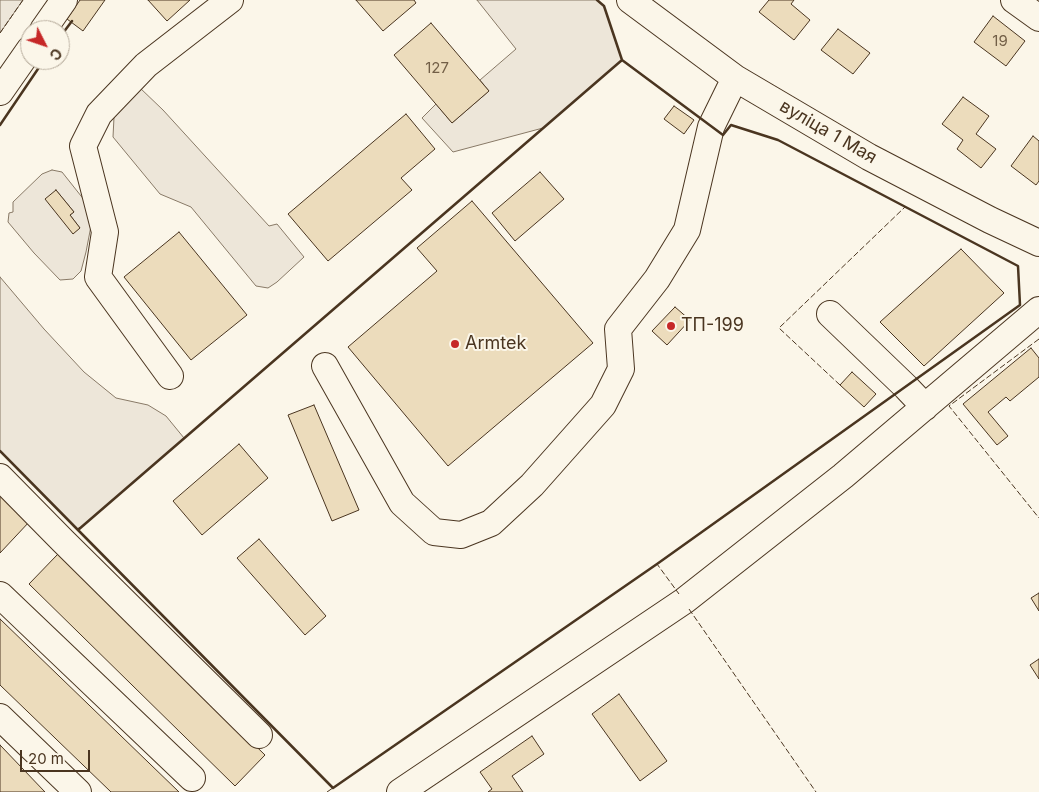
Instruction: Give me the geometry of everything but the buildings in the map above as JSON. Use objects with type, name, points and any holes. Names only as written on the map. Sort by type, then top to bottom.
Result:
[{"type":"street","points":[[51,20],[64,0]]},
{"type":"street","points":[[170,376],[98,277],[105,232],[84,146],[99,114],[146,65],[230,0]]},
{"type":"street","name":"вуліца 1 Мая","points":[[630,0],[735,78],[870,157],[990,220],[1039,243]]},
{"type":"street","points":[[1014,0],[1039,18]]},
{"type":"street","points":[[0,92],[20,63]]},
{"type":"street","points":[[325,366],[402,503],[434,532],[461,535],[490,523],[532,485],[603,405],[621,369],[618,329],[657,279],[687,230],[711,127],[735,78]]},
{"type":"street","points":[[400,792],[684,601],[843,476],[1039,310]]},
{"type":"street","points":[[830,314],[925,407]]},
{"type":"street","points":[[0,477],[259,735]]},
{"type":"street","points":[[0,595],[192,778]]},
{"type":"street","points":[[0,717],[78,792]]},
{"type":"shaded area","points":[[0,0],[23,0],[0,33]]},
{"type":"shaded area","points":[[477,0],[597,0],[604,6],[622,60],[543,128],[453,152],[422,118],[436,104],[452,123],[489,91],[480,80],[516,49]]},
{"type":"shaded area","points":[[139,87],[163,110],[269,226],[277,224],[304,257],[277,282],[268,288],[256,286],[191,207],[160,194],[113,137],[114,117]]},
{"type":"shaded area","points":[[52,170],[62,172],[89,206],[91,226],[86,252],[81,271],[73,279],[60,280],[8,222],[9,213],[13,212],[13,202],[42,174]],"holes":[[[56,190],[74,212],[70,215],[80,228],[73,233]]]},
{"type":"shaded area","points":[[0,277],[84,372],[116,398],[148,405],[166,416],[184,438],[78,530],[0,451]]},
{"type":"fence","points":[[0,33],[23,0]]},
{"type":"fence","points":[[840,385],[779,328],[905,207]]},
{"type":"fence","points":[[1039,339],[949,406],[1039,518]]},
{"type":"fence","points":[[327,792],[657,564],[679,594]]},
{"type":"fence","points":[[689,609],[816,792]]},
{"type":"wall","points":[[597,0],[604,6],[621,61]]},
{"type":"wall","points":[[622,60],[723,135],[731,125],[778,140],[1018,266],[1020,305],[657,564],[333,788],[78,530],[622,60]]},
{"type":"wall","points":[[0,125],[37,70]]},
{"type":"wall","points":[[0,451],[78,530],[80,528]]},
{"type":"place","name":"ТП-199","points":[[671,326]]},
{"type":"place","name":"Armtek","points":[[455,344]]}]
